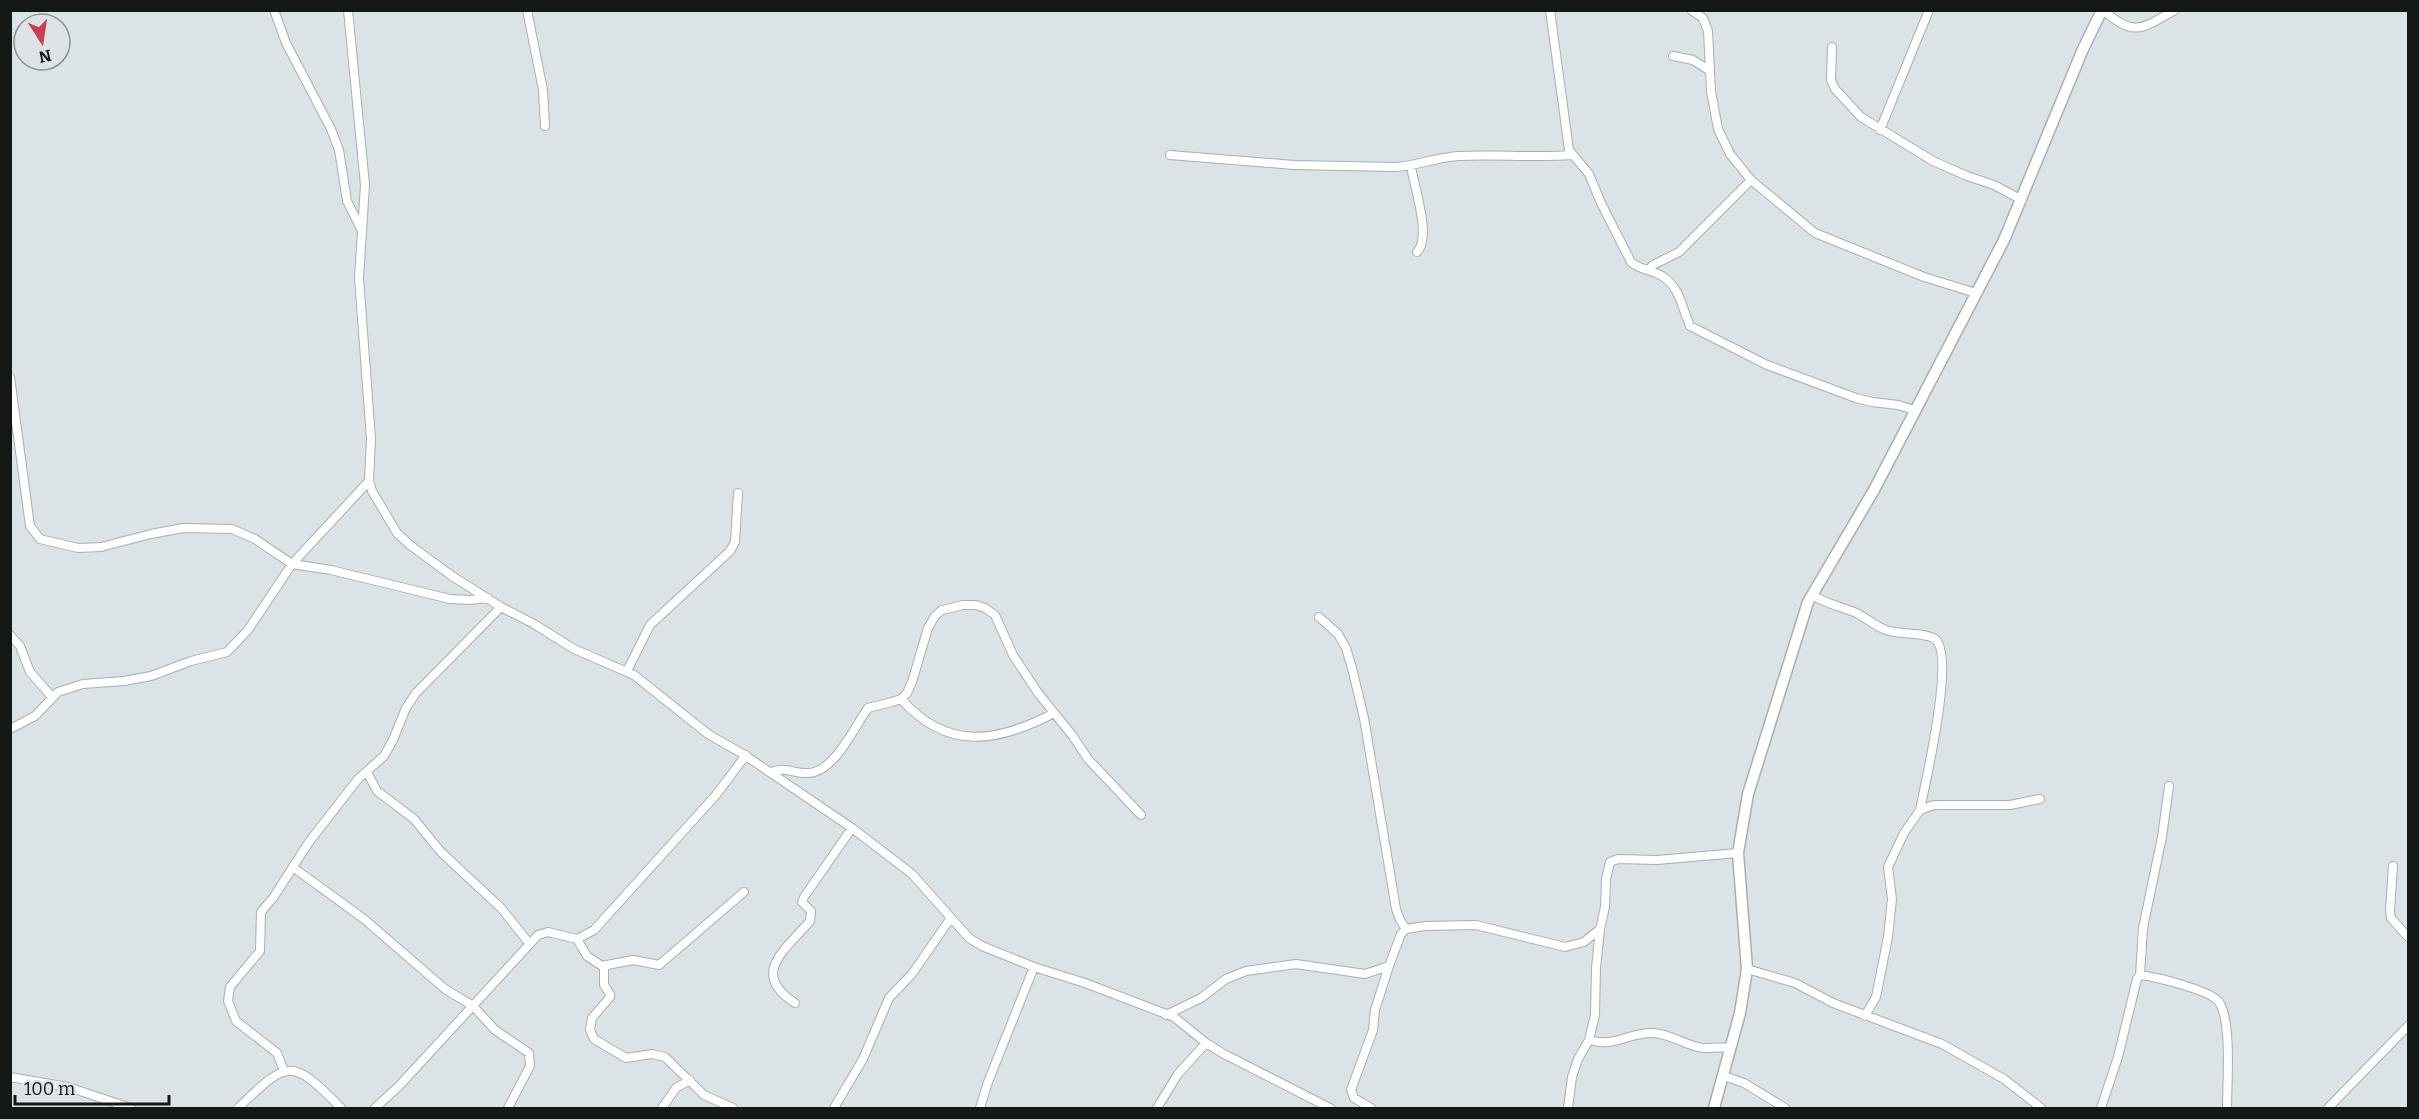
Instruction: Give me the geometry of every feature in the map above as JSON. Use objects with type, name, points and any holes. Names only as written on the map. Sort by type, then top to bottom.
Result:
[{"type":"main road","points":[[1714,1108],[1740,1013],[1747,969],[1738,852],[1748,794],[1760,750],[1812,595],[1874,490],[1976,293],[2022,200],[2072,75],[2103,10]]},
{"type":"street","points":[[274,10],[282,34],[332,129],[339,150],[347,201],[362,231]]},
{"type":"street","points":[[348,10],[365,185],[359,278],[371,439],[369,481],[377,501],[393,528],[405,541],[460,582],[501,608],[534,624],[574,649],[627,671],[646,683],[708,734],[746,755],[852,828],[912,874],[969,938],[982,946],[1034,967],[1085,983],[1181,1022],[1206,1043],[1330,1108]]},
{"type":"street","points":[[526,10],[543,90],[544,126]]},
{"type":"street","points":[[1550,10],[1567,140],[1572,155],[1581,162],[1589,174],[1600,202],[1631,262],[1662,276],[1672,285],[1682,300],[1690,326],[1700,332],[1719,339],[1767,365],[1856,398],[1914,410]]},
{"type":"street","points":[[1690,10],[1703,18],[1707,25],[1713,109],[1718,129],[1730,154],[1751,180],[1815,233],[1923,277],[1976,293]]},
{"type":"street","points":[[1880,130],[1929,10]]},
{"type":"street","points":[[2103,10],[2129,29],[2153,23],[2175,10]]},
{"type":"street","points":[[1832,47],[1831,80],[1835,89],[1861,117],[1933,161],[1994,185],[2022,200]]},
{"type":"street","points":[[1672,56],[1693,60],[1710,71]]},
{"type":"street","points":[[1170,155],[1294,165],[1411,166],[1432,160],[1462,156],[1538,158],[1572,155]]},
{"type":"street","points":[[1411,166],[1423,226],[1422,246],[1417,252]]},
{"type":"street","points":[[1648,270],[1653,265],[1679,252],[1751,180]]},
{"type":"street","points":[[10,377],[30,526],[40,539],[69,547],[100,547],[165,530],[221,528],[247,535],[292,564],[331,570],[450,599],[488,598]]},
{"type":"street","points":[[10,729],[35,716],[58,692],[83,684],[124,681],[151,676],[191,660],[227,652],[248,630],[292,564],[369,481]]},
{"type":"street","points":[[627,671],[638,644],[650,625],[730,552],[735,542],[738,493]]},
{"type":"street","points":[[1812,595],[1830,606],[1865,617],[1888,631],[1933,638],[1938,642],[1942,667],[1940,696],[1920,810],[1904,833],[1888,867],[1893,899],[1888,937],[1876,998],[1865,1016]]},
{"type":"street","points":[[771,772],[784,769],[807,773],[822,769],[847,741],[868,708],[901,699],[912,682],[928,627],[935,616],[942,610],[976,605],[995,615],[1023,671],[1088,759],[1142,815]]},
{"type":"street","points":[[284,1071],[277,1053],[236,1021],[227,997],[230,987],[260,951],[261,912],[294,868],[317,832],[358,779],[384,756],[406,708],[416,693],[501,608]]},
{"type":"street","points":[[1319,617],[1338,634],[1346,648],[1352,668],[1364,718],[1396,909],[1406,929]]},
{"type":"street","points":[[10,635],[20,646],[30,672],[52,697]]},
{"type":"street","points":[[901,699],[921,719],[952,735],[966,738],[992,735],[1030,726],[1054,713]]},
{"type":"street","points":[[375,1108],[399,1086],[538,935],[548,932],[577,939],[594,930],[716,795],[746,755]]},
{"type":"street","points":[[367,772],[377,791],[414,819],[441,852],[501,908],[529,943]]},
{"type":"street","points":[[2101,1108],[2118,1057],[2137,979],[2140,975],[2143,927],[2162,837],[2169,786]]},
{"type":"street","points":[[1920,810],[1934,805],[1999,805],[2040,799]]},
{"type":"street","points":[[795,1003],[778,990],[773,971],[775,961],[781,951],[810,921],[811,911],[802,902],[804,897],[852,828]]},
{"type":"street","points":[[1568,1108],[1575,1067],[1589,1040],[1596,1006],[1599,929],[1605,907],[1606,879],[1610,862],[1618,859],[1657,860],[1738,852]]},
{"type":"street","points":[[2393,866],[2391,918],[2409,937]]},
{"type":"street","points":[[294,868],[364,919],[445,989],[473,1006],[495,1030],[526,1051],[530,1057],[526,1076],[508,1108]]},
{"type":"street","points":[[577,939],[587,956],[604,966],[633,960],[656,966],[662,964],[744,892]]},
{"type":"street","points":[[834,1108],[863,1059],[889,998],[912,974],[950,919]]},
{"type":"street","points":[[1371,1108],[1354,1098],[1352,1090],[1373,1030],[1375,1010],[1389,966],[1401,934],[1406,929],[1425,926],[1476,925],[1565,947],[1584,942],[1599,929]]},
{"type":"street","points":[[1166,1015],[1201,998],[1226,979],[1246,971],[1296,964],[1365,974],[1389,966]]},
{"type":"street","points":[[604,966],[604,985],[610,998],[592,1018],[590,1030],[592,1037],[626,1058],[652,1054],[665,1057],[704,1095],[734,1108]]},
{"type":"street","points":[[980,1108],[988,1082],[1034,967]]},
{"type":"street","points":[[1747,969],[1795,983],[1865,1016],[1942,1044],[2004,1079],[2041,1108]]},
{"type":"street","points":[[2140,975],[2209,994],[2219,1003],[2226,1024],[2228,1108]]},
{"type":"street","points":[[2328,1108],[2409,1026]]},
{"type":"street","points":[[1589,1040],[1613,1043],[1640,1034],[1657,1033],[1701,1047],[1731,1048]]},
{"type":"street","points":[[1157,1108],[1178,1074],[1206,1043]]},
{"type":"street","points":[[238,1108],[267,1080],[284,1071],[294,1070],[306,1076],[341,1108]]},
{"type":"street","points":[[1724,1076],[1744,1083],[1785,1108]]},
{"type":"street","points":[[10,1077],[68,1087],[130,1108]]},
{"type":"street","points":[[662,1108],[676,1088],[690,1080]]}]
